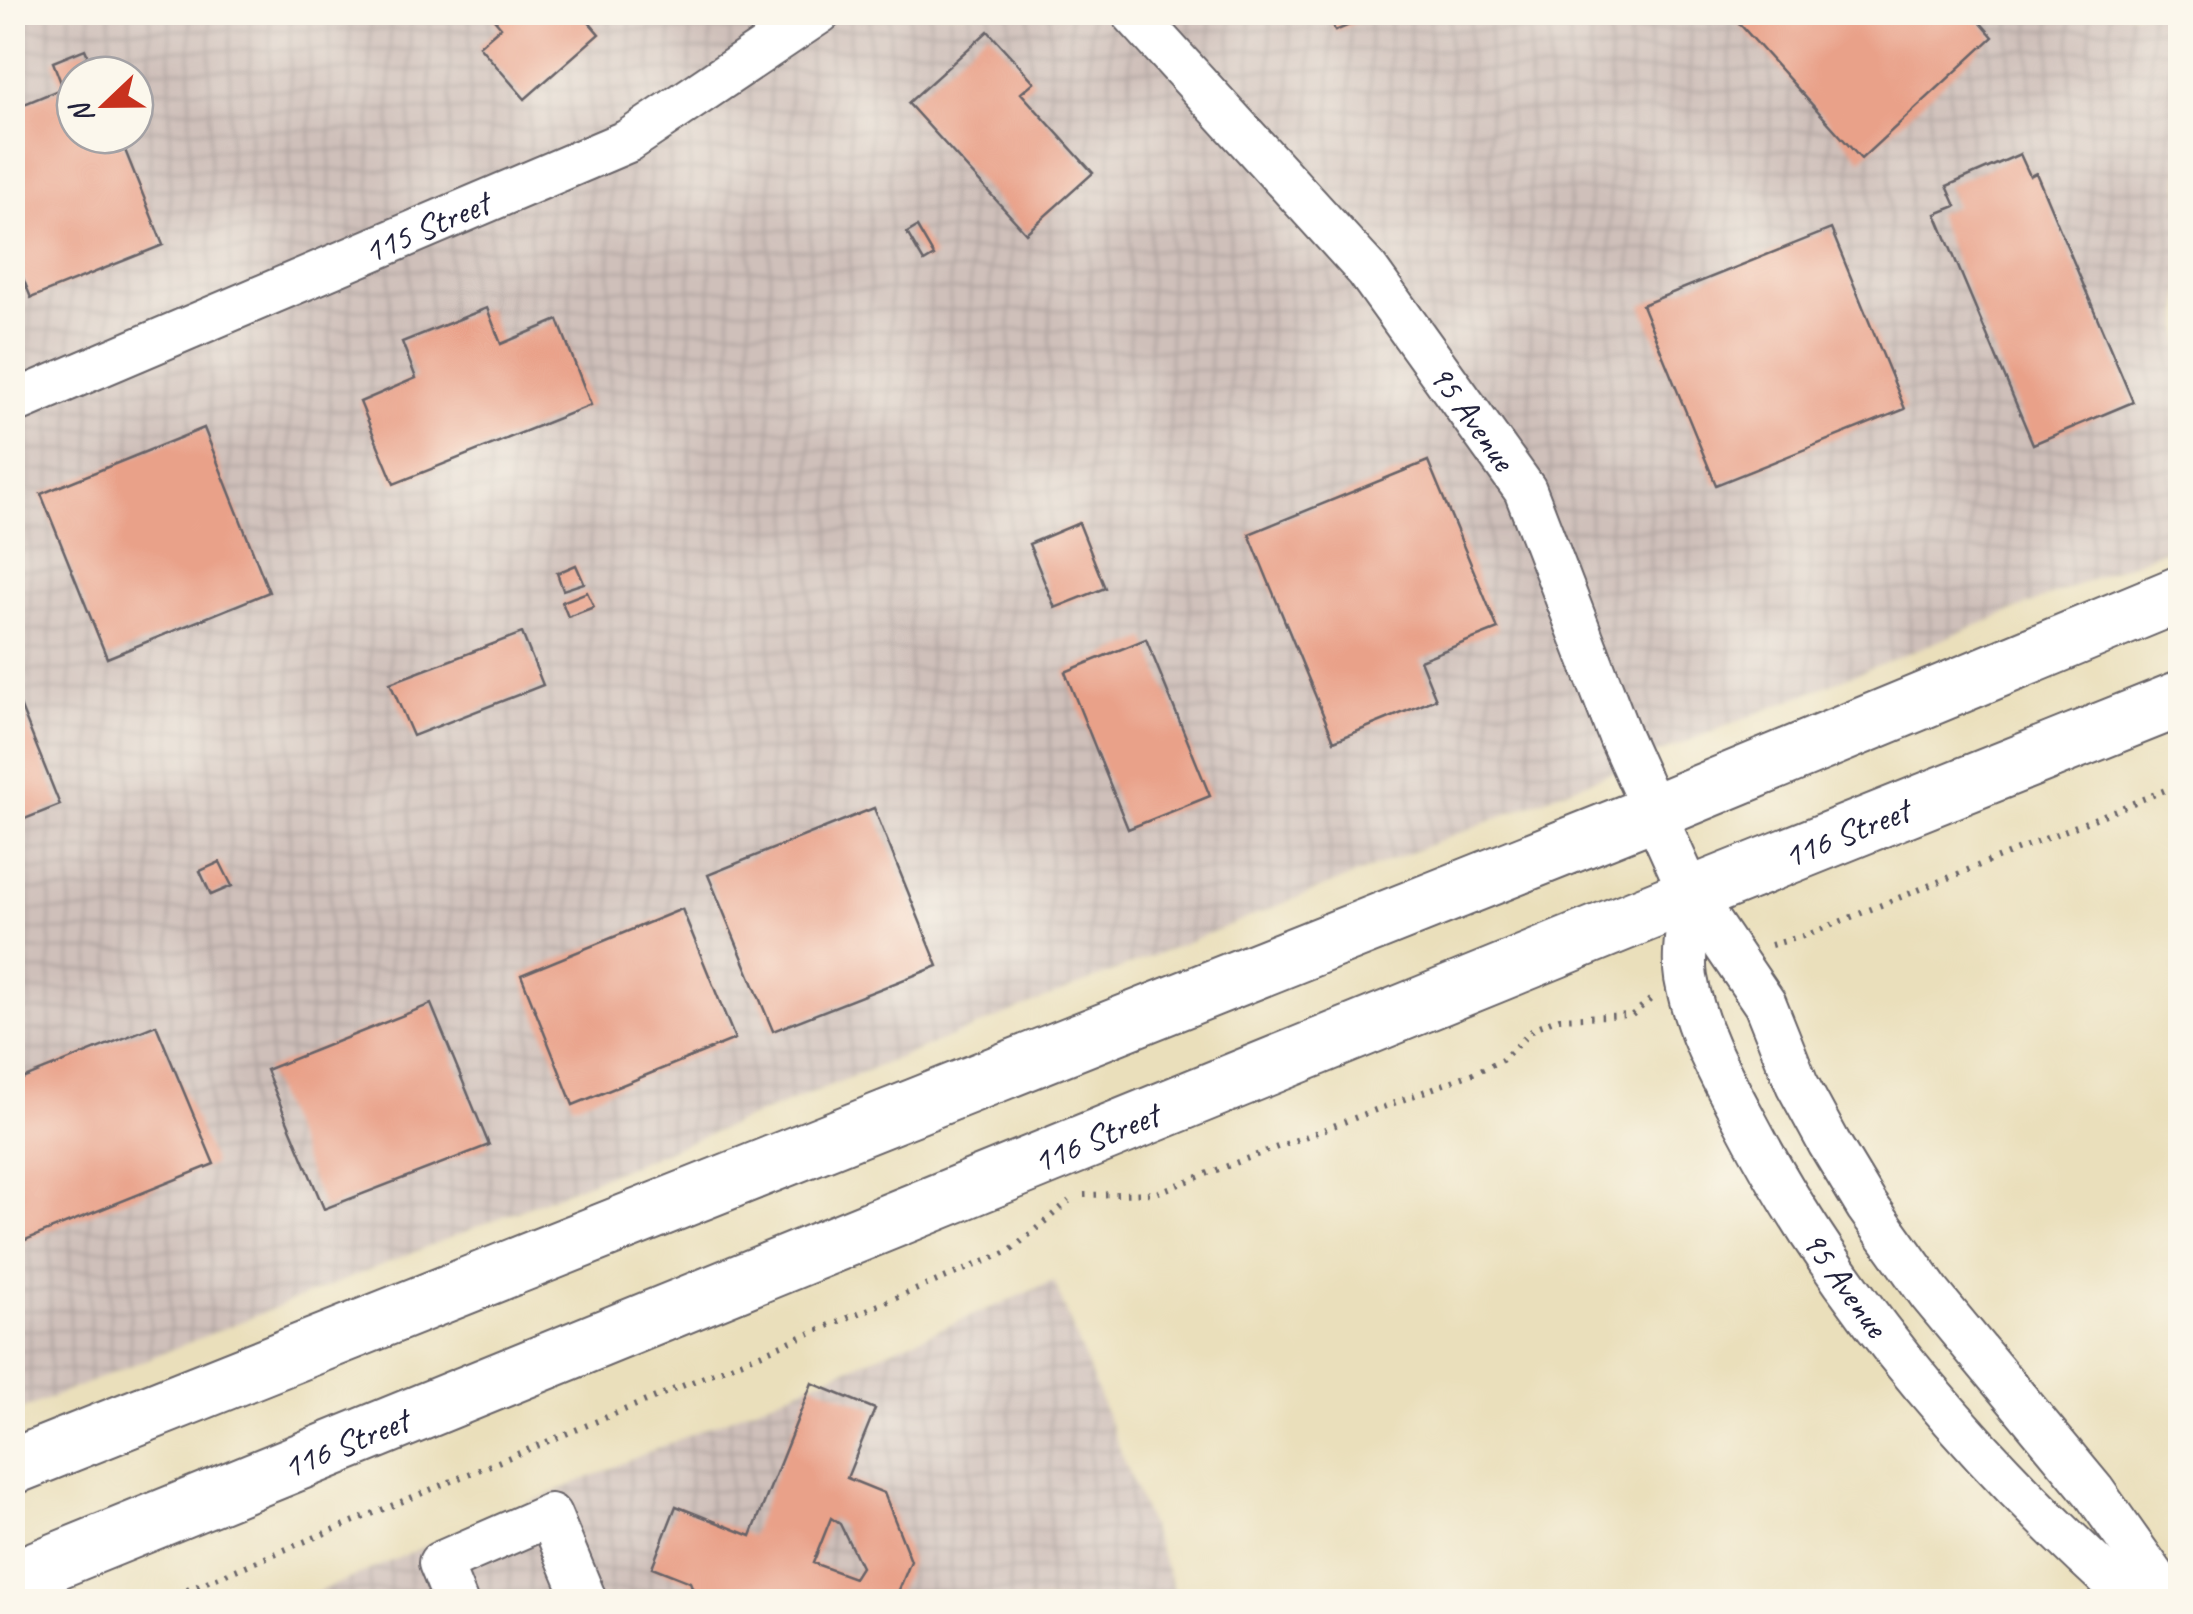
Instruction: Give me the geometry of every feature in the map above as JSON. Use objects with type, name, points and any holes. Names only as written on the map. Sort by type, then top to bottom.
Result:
[{"type":"main road","points":[[12,1467],[1654,812],[2180,594]]},
{"type":"main road","name":"116 Street","points":[[12,1579],[2180,699]]},
{"type":"street","name":"115 Street","points":[[12,402],[628,141],[820,12]]},
{"type":"street","name":"95 Avenue","points":[[1132,12],[1367,270],[1525,490],[1620,736],[1691,895],[1765,1004],[1797,1084],[1867,1206],[1930,1294],[2094,1492],[2172,1602]]},
{"type":"street","name":"95 Avenue","points":[[1691,895],[1685,976],[1706,1046],[1771,1172],[1842,1282],[1936,1402],[2056,1531],[2135,1602]]},
{"type":"street","points":[[447,1599],[440,1563],[550,1515],[586,1602]]},
{"type":"path","points":[[1732,956],[1807,935],[2180,784]]},
{"type":"path","points":[[158,1602],[1010,1252],[1076,1195],[1156,1192],[1489,1066],[1502,1060],[1536,1026],[1560,1018],[1632,1015],[1674,980],[1685,976]]},
{"type":"shaded area","points":[[13,13],[2180,13],[2180,544],[13,1413]]},
{"type":"shaded area","points":[[1054,1281],[1179,1601],[294,1602]]},
{"type":"building","points":[[488,12],[580,12],[599,34],[525,99],[479,46],[501,27]]},
{"type":"building","points":[[1328,12],[1379,12],[1379,13],[1335,31]]},
{"type":"building","points":[[1729,12],[1971,12],[1993,37],[1861,159]]},
{"type":"building","points":[[988,31],[1034,82],[1021,93],[1093,173],[1026,233],[908,103]]},
{"type":"building","points":[[55,91],[55,155],[127,155],[163,245],[31,298],[12,251],[12,109]]},
{"type":"building","points":[[2020,154],[2030,176],[2036,173],[2133,402],[2033,444],[1936,214],[1956,206],[1947,186]]},
{"type":"building","points":[[917,227],[934,256],[924,262],[907,233]]},
{"type":"building","points":[[1831,229],[1905,409],[1716,485],[1642,305]]},
{"type":"building","points":[[487,308],[501,344],[558,320],[591,405],[394,484],[360,402],[416,378],[402,342]]},
{"type":"building","points":[[204,428],[269,592],[107,658],[41,494]]},
{"type":"building","points":[[1428,461],[1498,629],[1420,660],[1436,699],[1334,741],[1249,534]]},
{"type":"building","points":[[1079,523],[1105,588],[1055,608],[1029,544]]},
{"type":"building","points":[[576,565],[584,583],[563,590],[557,573]]},
{"type":"building","points":[[587,592],[594,607],[568,617],[562,602]]},
{"type":"building","points":[[522,633],[543,685],[413,736],[390,683]]},
{"type":"building","points":[[1146,639],[1210,796],[1128,829],[1065,672]]},
{"type":"building","points":[[12,685],[60,805],[12,824]]},
{"type":"building","points":[[874,808],[938,966],[773,1031],[708,875]]},
{"type":"building","points":[[220,862],[232,886],[211,895],[200,871]]},
{"type":"building","points":[[682,909],[735,1039],[573,1105],[521,975]]},
{"type":"building","points":[[431,1004],[489,1145],[324,1209],[266,1070]]},
{"type":"building","points":[[156,1025],[214,1164],[18,1243],[12,1230],[12,1083]]},
{"type":"building","points":[[812,1383],[875,1409],[847,1478],[884,1493],[911,1561],[896,1597],[908,1602],[698,1602],[690,1582],[652,1567],[676,1506],[751,1536]],"holes":[[[831,1518],[840,1524],[861,1567],[854,1578],[813,1563]]]}]
